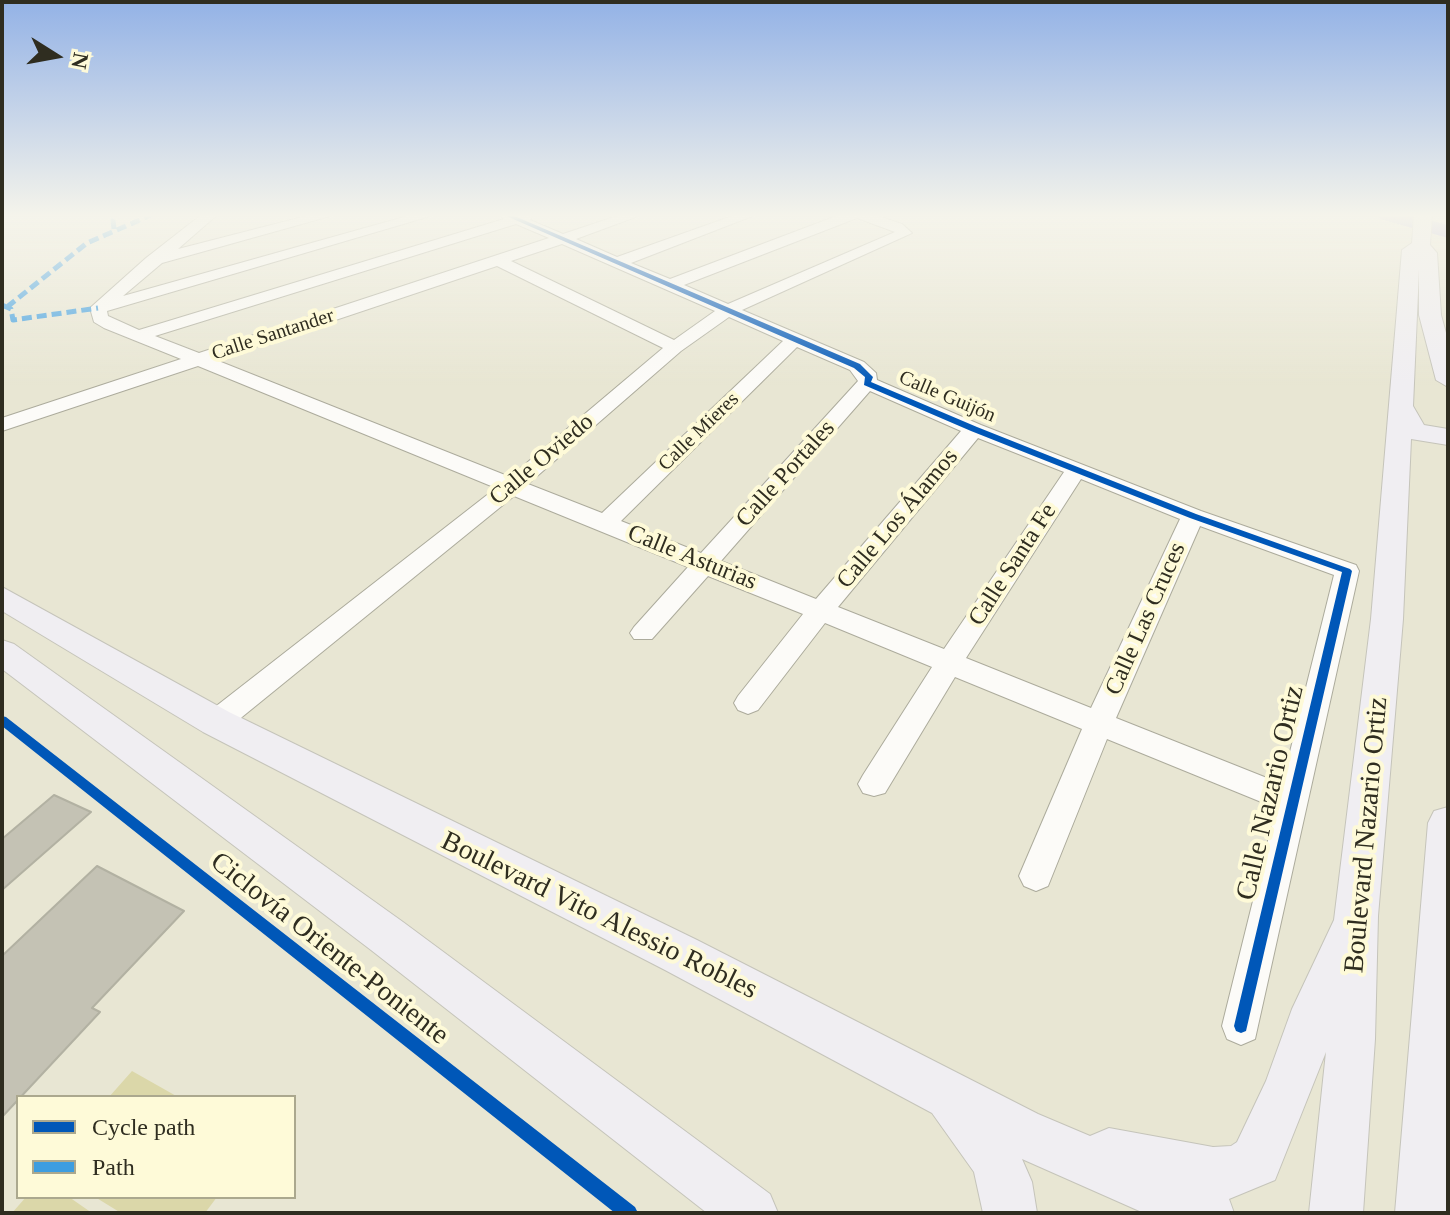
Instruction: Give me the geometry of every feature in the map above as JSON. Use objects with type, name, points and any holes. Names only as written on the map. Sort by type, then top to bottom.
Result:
[{"type":"main road","name":"Boulevard Nazario Ortiz","points":[[1336,1213],[1351,1039],[1356,916],[1387,619],[1410,272]]},
{"type":"main road","name":"Boulevard Nazario Ortiz","points":[[1429,272],[1430,315],[1448,380]]},
{"type":"main road","points":[[1401,407],[1414,430],[1422,435],[1448,437]]},
{"type":"main road","points":[[1398,458],[1411,440],[1429,442],[1448,450]]},
{"type":"main road","name":"Boulevard Vito Alessio Robles","points":[[2,597],[216,722],[926,1080],[1020,1132],[1207,1213]]},
{"type":"main road","points":[[2,652],[387,936],[751,1213]]},
{"type":"main road","points":[[1422,1213],[1448,823]]},
{"type":"main road","points":[[1020,1132],[1130,1160],[1213,1174],[1236,1172],[1256,1161],[1288,1090],[1316,1009],[1356,916]]},
{"type":"main road","points":[[1437,966],[1448,1043]]},
{"type":"main road","points":[[926,1080],[980,1133],[1005,1182],[1010,1213]]},
{"type":"street","points":[[98,308],[139,272]]},
{"type":"street","points":[[98,308],[226,272]]},
{"type":"street","points":[[140,335],[341,272]]},
{"type":"street","name":"Calle Santander","points":[[2,425],[466,272]]},
{"type":"street","points":[[521,272],[675,347]]},
{"type":"street","name":"Calle Guijón","points":[[640,272],[865,370],[869,377],[867,383],[974,429],[1193,516],[1347,571]]},
{"type":"street","points":[[670,285],[705,272]]},
{"type":"street","name":"Calle Oviedo","points":[[216,722],[514,485],[675,347],[726,311],[821,272]]},
{"type":"street","name":"Calle Asturias","points":[[98,308],[102,320],[1294,802]]},
{"type":"street","name":"Calle Mieres","points":[[605,523],[793,341]]},
{"type":"street","name":"Calle Portales","points":[[643,633],[867,383]]},
{"type":"street","name":"Calle Los Álamos","points":[[748,703],[821,610],[974,429]]},
{"type":"street","name":"Calle Santa Fe","points":[[874,784],[950,661],[1077,469]]},
{"type":"street","name":"Calle Las Cruces","points":[[1036,876],[1099,723],[1193,516]]},
{"type":"street","name":"Calle Nazario Ortiz","points":[[1241,1026],[1347,571]]},
{"type":"shaded area","points":[[132,1071],[174,1095],[111,1095]]},
{"type":"shaded area","points":[[24,1199],[72,1199],[92,1213],[12,1213]]},
{"type":"shaded area","points":[[98,1199],[216,1199],[205,1213],[121,1213]]},
{"type":"building","points":[[54,795],[91,812],[2,890],[2,839]]},
{"type":"building","points":[[97,866],[184,911],[92,1008],[100,1012],[23,1095],[16,1095],[16,1102],[2,1117],[2,956]]},
{"type":"marked path","points":[[7,307],[51,272]]},
{"type":"marked path","points":[[2,305],[11,309],[13,320],[98,308]]},
{"type":"cycle path","points":[[638,272],[857,366],[869,377],[867,383],[974,429],[1193,516],[1347,571],[1241,1026]]},
{"type":"cycle path","name":"Ciclovía Oriente-Poniente","points":[[2,720],[629,1213]]}]
